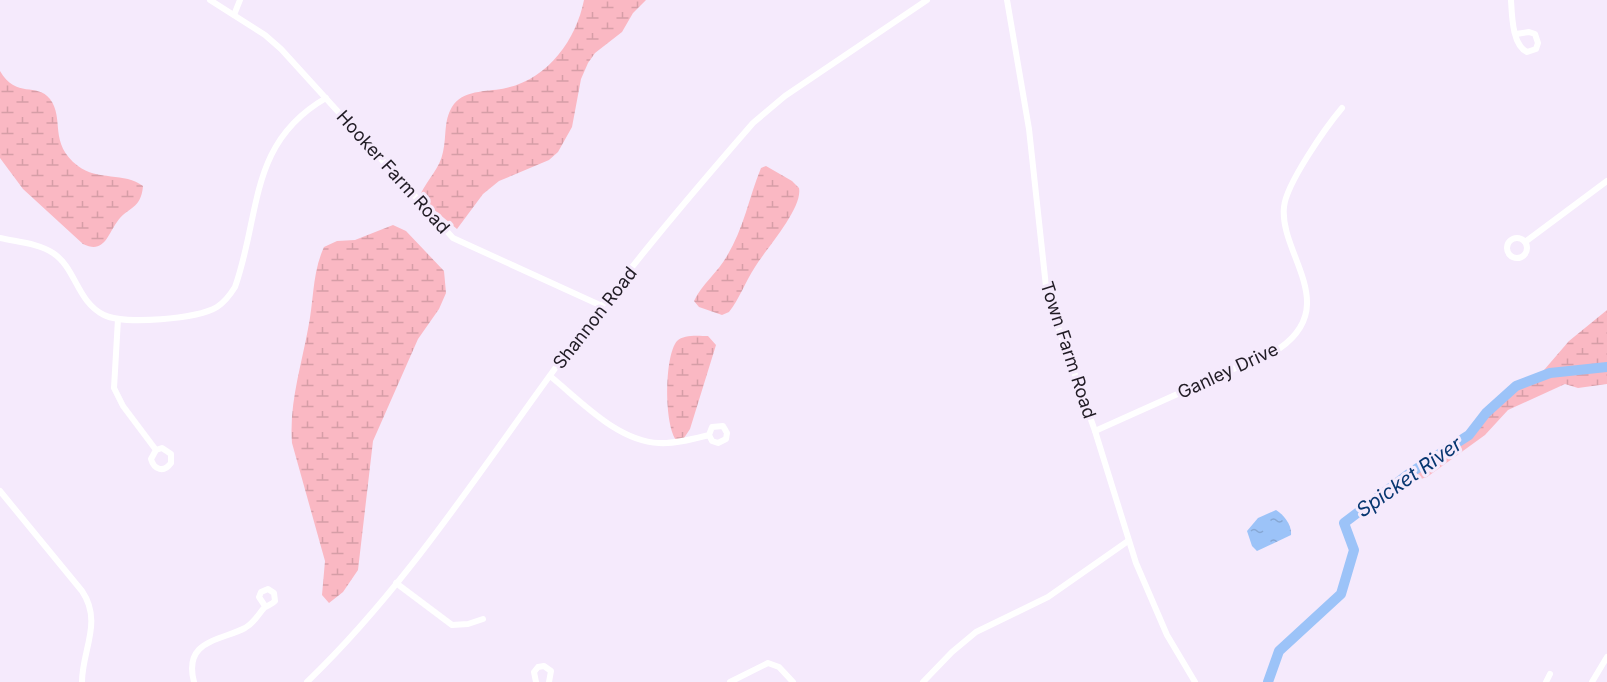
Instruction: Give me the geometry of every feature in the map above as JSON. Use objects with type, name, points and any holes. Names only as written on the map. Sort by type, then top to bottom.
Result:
[{"type":"street","name":"Hooker Farm Road","points":[[210,0],[271,40],[453,238],[472,249],[602,306]]},
{"type":"street","points":[[234,15],[240,0]]},
{"type":"street","name":"Shannon Road","points":[[307,682],[368,619],[602,306],[763,114],[927,0]]},
{"type":"street","name":"Town Farm Road","points":[[1007,0],[1029,129],[1047,296],[1095,431],[1128,541],[1167,635],[1195,682]]},
{"type":"street","points":[[1511,0],[1516,34]]},
{"type":"street","points":[[0,238],[39,246],[52,252],[67,267],[88,302],[104,315],[118,319],[197,314],[216,307],[227,298],[238,278],[257,191],[272,152],[297,119],[326,98]]},
{"type":"street","name":"Ganley Drive","points":[[1095,431],[1280,348],[1295,334],[1302,322],[1306,295],[1284,218],[1285,199],[1293,182],[1342,108]]},
{"type":"street","points":[[1525,242],[1607,181]]},
{"type":"street","points":[[118,319],[114,388],[123,406],[156,450]]},
{"type":"street","points":[[550,376],[606,421],[636,438],[658,443],[709,435]]},
{"type":"street","points":[[0,491],[82,591],[91,606],[91,638],[82,682]]},
{"type":"street","points":[[923,682],[952,651],[976,632],[1048,597],[1128,541]]},
{"type":"street","points":[[396,583],[452,625],[468,624],[483,619]]},
{"type":"street","points":[[194,682],[193,663],[201,648],[214,638],[249,626],[260,616],[266,606]]},
{"type":"street","points":[[1592,682],[1607,657]]},
{"type":"street","points":[[730,682],[761,665],[772,664],[779,667],[793,682]]},
{"type":"street","points":[[536,682],[534,672],[541,666],[551,671],[549,682]]},
{"type":"street","points":[[1546,682],[1550,674]]},
{"type":"green space","points":[[584,0],[646,0],[633,13],[622,32],[595,53],[588,63],[581,79],[572,127],[558,152],[549,160],[499,181],[483,194],[457,229],[431,207],[421,193],[441,158],[447,121],[454,104],[465,96],[521,83],[547,67],[567,43]]},
{"type":"green space","points":[[0,71],[13,85],[39,91],[50,99],[54,107],[63,149],[78,166],[86,171],[128,179],[143,186],[140,200],[121,217],[100,245],[96,247],[83,244],[23,189],[0,158]]},
{"type":"green space","points":[[766,166],[792,181],[799,188],[799,196],[790,217],[755,267],[729,312],[722,315],[699,307],[694,301],[733,245],[761,168]]},
{"type":"green space","points":[[393,225],[406,231],[444,271],[446,293],[439,309],[418,339],[373,441],[358,570],[343,592],[329,603],[322,595],[325,561],[292,443],[292,414],[296,386],[310,319],[315,277],[324,247],[337,241],[355,240]]},
{"type":"green space","points":[[1607,310],[1607,384],[1578,388],[1565,384],[1508,410],[1485,435],[1427,477],[1403,485],[1405,480],[1432,464],[1453,446],[1495,399],[1538,377],[1569,341]]},
{"type":"green space","points":[[708,336],[716,345],[690,429],[684,438],[677,441],[670,422],[667,391],[673,349],[677,341],[684,337]]},
{"type":"water","points":[[1276,510],[1287,521],[1291,535],[1257,551],[1252,546],[1247,531],[1258,518]]},
{"type":"waterway","name":"Spicket River","points":[[1268,682],[1279,651],[1341,594],[1354,550],[1344,523],[1410,473],[1469,435],[1486,413],[1516,386],[1550,373],[1607,367]]}]
